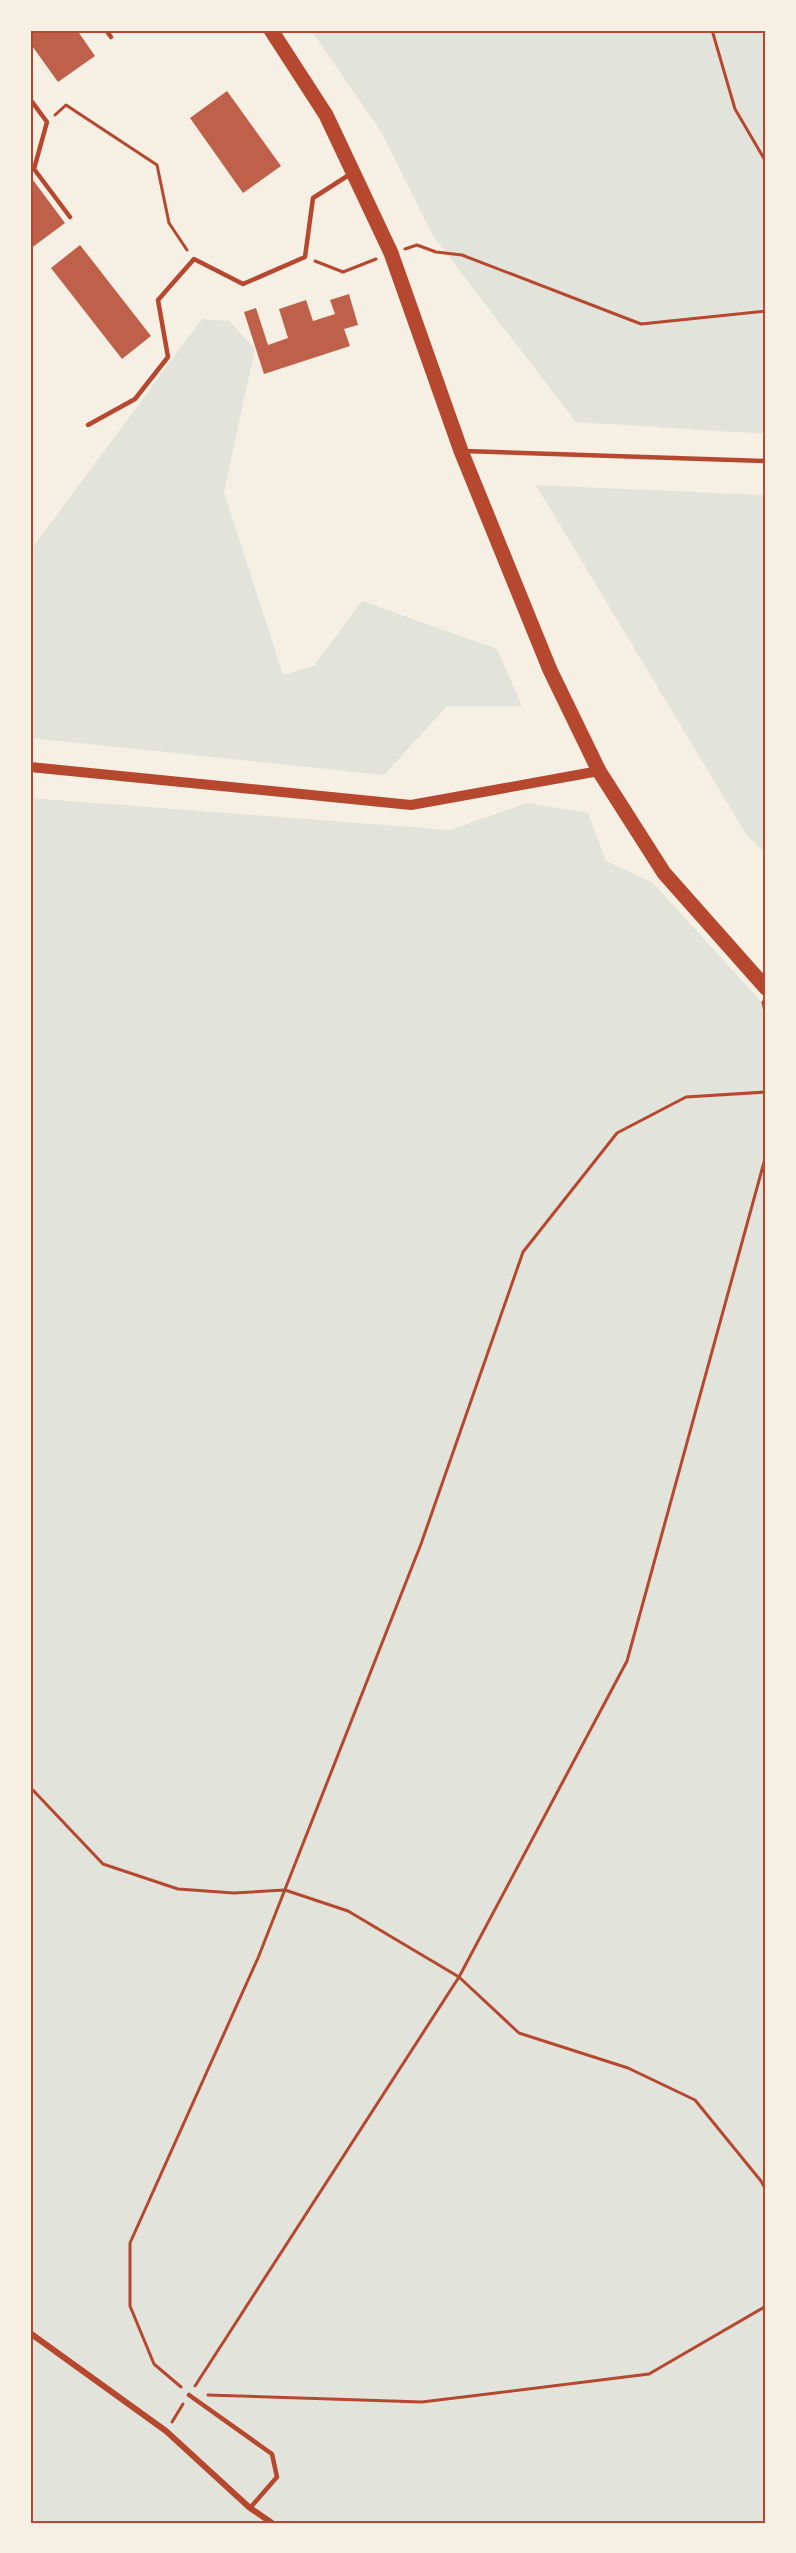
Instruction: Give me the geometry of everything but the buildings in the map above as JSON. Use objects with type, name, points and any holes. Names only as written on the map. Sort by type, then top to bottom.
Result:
[{"type":"main road","points":[[271,30],[326,115],[391,253],[461,451],[550,670],[599,771],[664,873],[766,988]]},
{"type":"street","points":[[30,767],[411,805],[599,771]]},
{"type":"street","points":[[30,2333],[166,2431],[250,2508],[272,2523]]},
{"type":"lane","points":[[106,30],[111,37]]},
{"type":"lane","points":[[30,99],[47,122],[34,169],[70,217]]},
{"type":"lane","points":[[88,425],[135,399],[168,357],[158,300],[194,259],[243,284],[305,257],[313,198],[354,172]]},
{"type":"lane","points":[[461,451],[766,461]]},
{"type":"lane","points":[[189,2395],[272,2454],[277,2477],[250,2508]]},
{"type":"path","points":[[712,30],[735,109],[766,162]]},
{"type":"path","points":[[47,122],[66,105],[158,165],[169,223],[194,259]]},
{"type":"path","points":[[305,257],[344,272],[417,245],[436,252],[462,255],[641,324],[766,311]]},
{"type":"path","points":[[766,1092],[686,1097],[617,1133],[524,1252],[421,1544],[258,1958],[130,2243],[130,2306],[154,2364],[189,2395],[422,2402],[649,2374],[766,2306]]},
{"type":"path","points":[[166,2431],[459,1977],[627,1661],[766,1155]]},
{"type":"path","points":[[30,1787],[104,1863],[178,1888],[234,1893],[285,1890],[348,1911],[459,1977],[519,2032],[628,2068],[695,2100],[766,2190]]},
{"type":"shaded area","points":[[311,30],[766,30],[766,434],[576,422],[433,236],[382,133]]},
{"type":"shaded area","points":[[202,319],[229,321],[255,349],[224,492],[283,675],[314,666],[362,601],[497,649],[522,706],[447,706],[384,775],[30,738],[30,551]]},
{"type":"shaded area","points":[[536,485],[766,495],[766,854],[746,834]]},
{"type":"shaded area","points":[[30,798],[450,830],[527,803],[588,813],[606,861],[652,882],[766,1007],[766,2523],[30,2523]]}]
